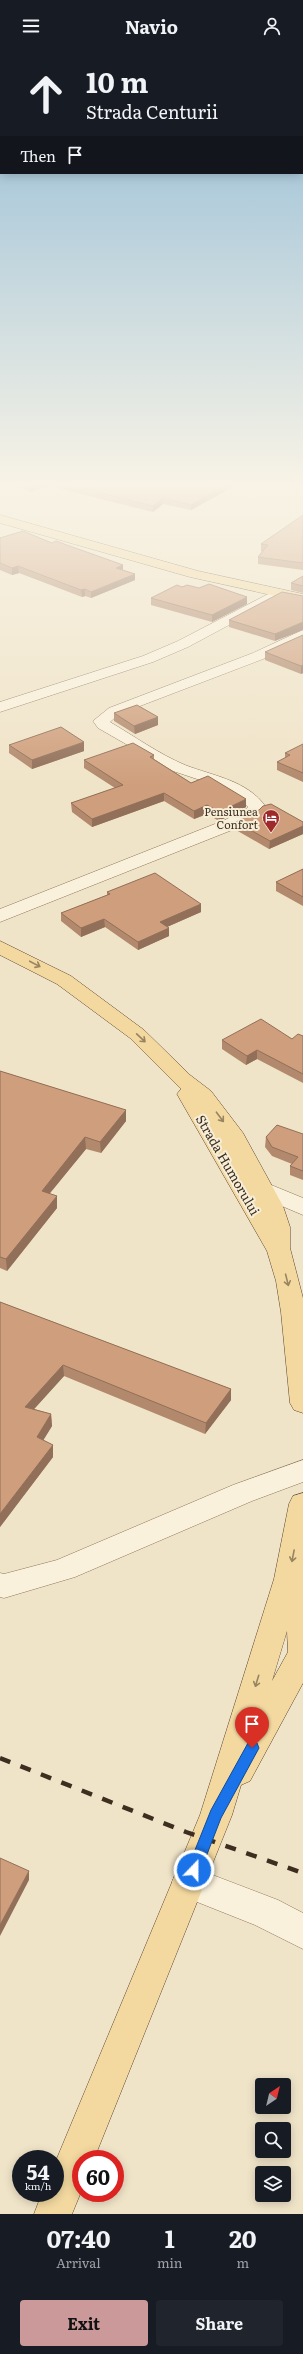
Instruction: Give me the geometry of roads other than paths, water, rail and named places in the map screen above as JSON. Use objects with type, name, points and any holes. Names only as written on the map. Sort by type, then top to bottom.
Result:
[{"type":"main road","points":[[234,583],[303,598]]},
{"type":"main road","name":"Strada Humorului","points":[[0,947],[64,980],[137,1034],[183,1080],[203,1096],[236,1138],[264,1190],[278,1227],[278,1248],[298,1317],[303,1403]]},
{"type":"main road","name":"Strada Humorului","points":[[183,1080],[190,1098],[236,1176],[265,1230],[278,1248]]},
{"type":"main road","points":[[53,2214],[216,1815],[288,1579],[303,1504]]},
{"type":"main road","points":[[216,1815],[303,1653],[300,1605],[303,1593]]},
{"type":"street","points":[[0,707],[148,659],[184,644],[278,593]]},
{"type":"street","points":[[0,916],[231,824],[252,813],[257,807],[251,800],[215,779],[179,768],[104,725],[101,721],[114,711],[258,656],[303,634]]},
{"type":"street","points":[[264,1190],[303,1206]]},
{"type":"street","points":[[0,1585],[4,1586],[63,1570],[220,1501],[268,1482],[303,1471]]},
{"type":"street","points":[[189,1882],[266,1912],[303,1932]]},
{"type":"railway","points":[[0,1758],[186,1832],[303,1873]]},
{"type":"place","name":"Pensiunea Confort","points":[[271,833]]}]
